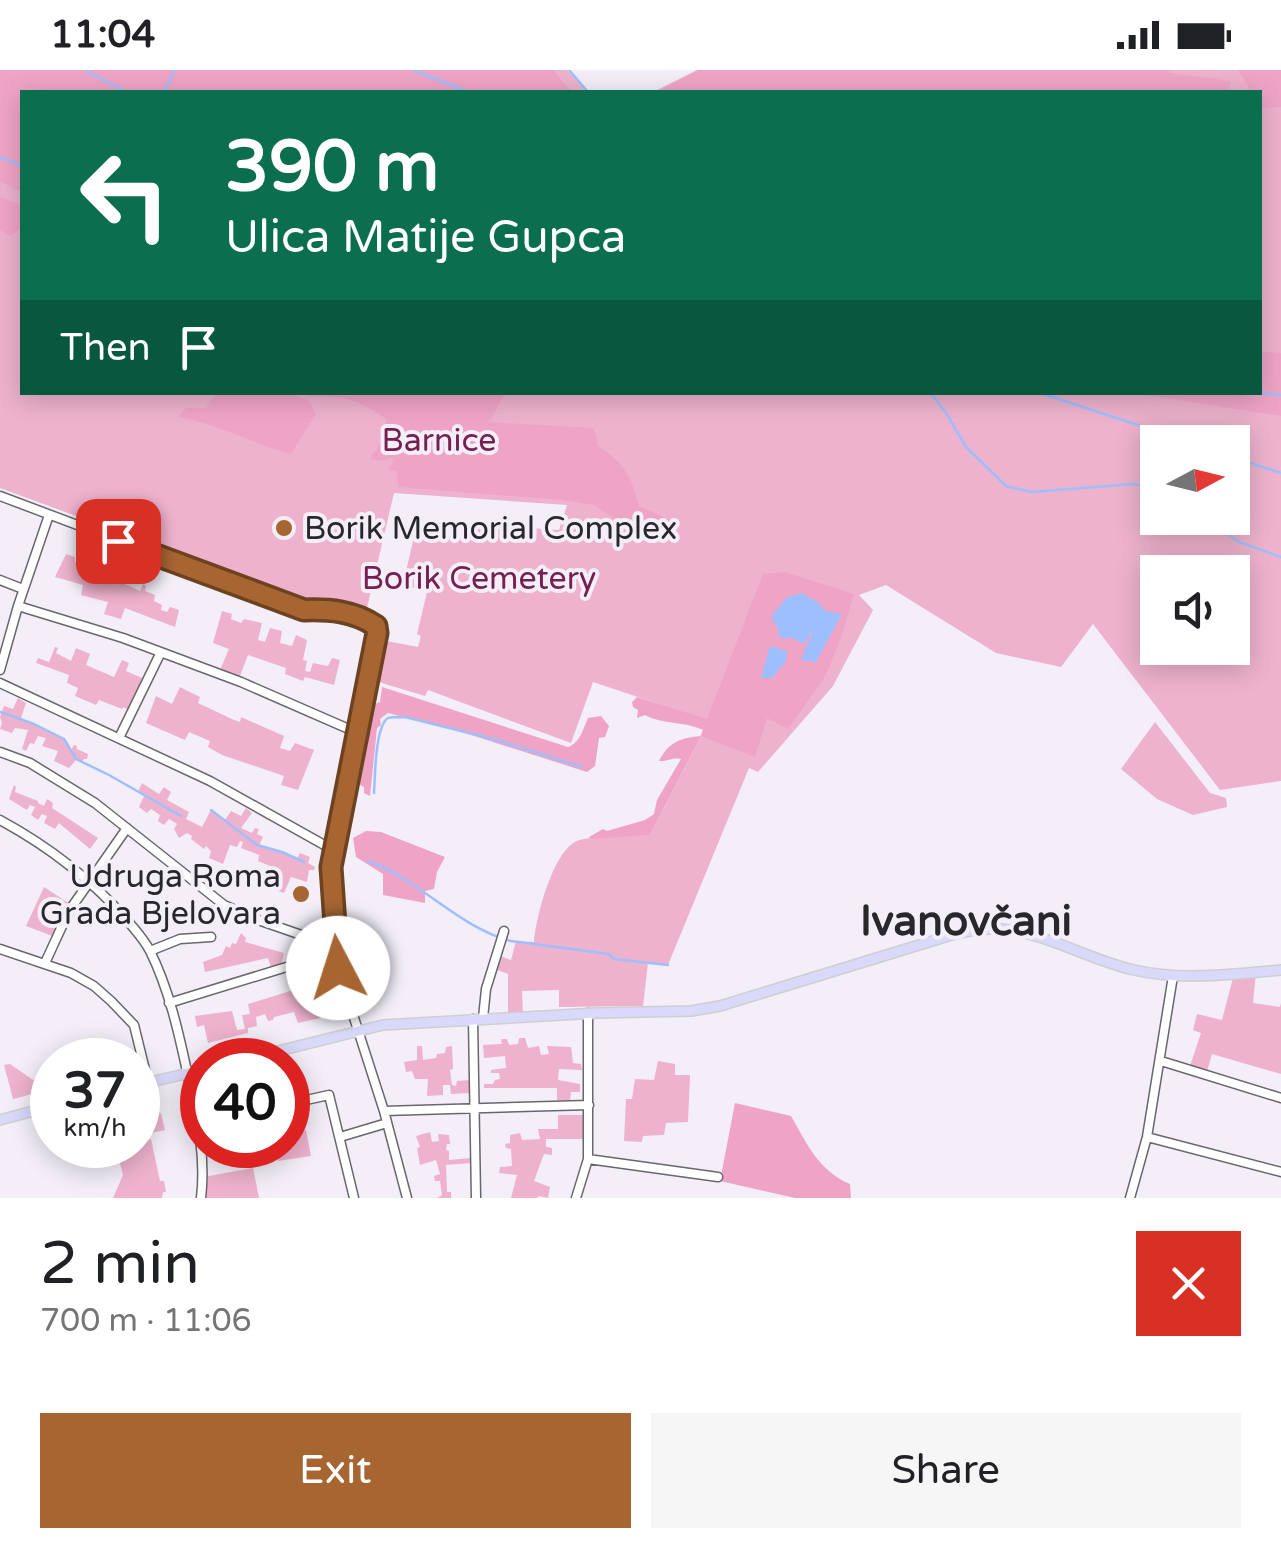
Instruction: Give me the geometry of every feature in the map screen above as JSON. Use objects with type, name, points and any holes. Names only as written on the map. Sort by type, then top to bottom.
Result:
[{"type":"main road","points":[[310,1043],[383,1025],[691,1011],[720,1006],[955,934],[990,929],[1030,935],[1103,962],[1172,976],[1281,970]]},
{"type":"main road","points":[[0,1120],[30,1112]]},
{"type":"street","points":[[0,496],[304,610],[326,608],[376,626],[331,872],[338,968],[407,1198]]},
{"type":"street","points":[[0,670],[49,515]]},
{"type":"street","points":[[0,580],[24,589]]},
{"type":"street","points":[[18,606],[161,652],[358,733]]},
{"type":"street","points":[[118,738],[161,652]]},
{"type":"street","points":[[0,683],[210,781],[334,850]]},
{"type":"street","points":[[0,752],[30,763],[95,804],[224,905],[336,947]]},
{"type":"street","points":[[0,820],[89,881],[141,936],[169,1003],[180,1046]]},
{"type":"street","points":[[45,964],[69,910],[127,828]]},
{"type":"street","points":[[476,1198],[478,1018],[504,931]]},
{"type":"street","points":[[150,950],[198,936],[211,937]]},
{"type":"street","points":[[0,949],[71,973],[94,986],[134,1024],[136,1038]]},
{"type":"street","points":[[169,1003],[292,964]]},
{"type":"street","points":[[1130,1198],[1147,1137],[1172,976]]},
{"type":"street","points":[[576,1198],[588,1158],[588,1013]]},
{"type":"street","points":[[1160,1060],[1281,1098]]},
{"type":"street","points":[[310,1099],[330,1095],[354,1198]]},
{"type":"street","points":[[384,1111],[589,1105]]},
{"type":"street","points":[[340,1137],[387,1123]]},
{"type":"street","points":[[1147,1137],[1281,1172]]},
{"type":"street","points":[[588,1158],[718,1177]]},
{"type":"street","points":[[201,1198],[203,1168]]},
{"type":"green space","name":"Borik Cemetery","points":[[0,70],[567,70],[586,90],[20,90],[20,395],[1262,395],[1262,90],[657,90],[697,70],[1281,70],[1281,781],[1220,790],[1093,624],[1061,667],[996,653],[886,585],[859,595],[873,610],[833,686],[758,772],[749,768],[668,965],[648,963],[643,1006],[559,1007],[559,990],[522,991],[523,1016],[508,1017],[508,974],[492,968],[495,954],[511,960],[516,941],[534,942],[547,886],[568,847],[591,838],[650,835],[707,720],[593,682],[571,743],[428,690],[425,696],[372,680],[381,640],[418,647],[421,636],[417,634],[427,592],[403,584],[418,520],[559,530],[567,505],[394,493],[366,612],[302,599],[0,488]]},
{"type":"green space","points":[[0,70],[553,70],[570,90],[20,90],[20,192],[0,181]]},
{"type":"green space","points":[[699,70],[1169,70],[1231,81],[1229,90],[661,90]]},
{"type":"green space","points":[[1238,70],[1281,70],[1281,107],[1262,108],[1262,90],[1248,90]]},
{"type":"green space","points":[[0,197],[20,205],[20,228],[10,236],[0,230]]},
{"type":"green space","points":[[1262,351],[1281,353],[1281,416],[1146,395],[1262,395]]},
{"type":"green space","points":[[215,395],[296,395],[309,401],[316,414],[291,454],[178,417],[186,408],[206,408]]},
{"type":"green space","name":"Barnice","points":[[309,395],[504,395],[486,422],[594,428],[598,446],[626,471],[639,506],[673,521],[655,543],[642,533],[626,530],[594,505],[398,487],[397,472],[388,469],[394,461],[391,458],[370,459],[386,434],[386,419],[348,399]]},
{"type":"green space","points":[[66,554],[75,557],[75,562],[93,567],[98,558],[113,567],[110,577],[140,591],[143,584],[146,586],[145,591],[155,595],[154,601],[162,605],[161,610],[179,610],[175,627],[125,608],[121,619],[104,614],[108,602],[81,595],[83,585],[55,577]]},
{"type":"green space","points":[[784,572],[854,594],[826,675],[788,729],[767,718],[755,757],[701,736],[703,730],[696,727],[645,715],[637,718],[638,710],[632,702],[637,697],[707,719],[763,574]]},
{"type":"green space","points":[[222,611],[241,623],[244,619],[262,623],[258,640],[265,642],[270,628],[282,631],[280,643],[292,646],[296,635],[307,640],[305,671],[310,672],[313,663],[328,666],[332,658],[340,660],[334,685],[305,677],[303,681],[285,674],[286,668],[248,655],[240,676],[220,670],[229,649],[213,643]]},
{"type":"green space","points":[[55,647],[56,653],[71,661],[76,648],[90,654],[86,665],[114,677],[122,660],[129,663],[126,671],[142,678],[129,710],[99,700],[96,705],[75,696],[78,688],[67,683],[69,675],[36,663],[38,658],[49,662]]},
{"type":"green space","points":[[180,687],[200,697],[198,703],[234,720],[240,722],[241,717],[284,736],[280,748],[290,751],[295,743],[314,750],[298,790],[281,785],[284,776],[222,755],[208,747],[210,741],[189,732],[185,740],[146,723],[156,696],[172,704]]},
{"type":"green space","points":[[382,687],[568,747],[578,739],[588,718],[601,716],[609,726],[605,737],[599,738],[595,766],[587,772],[388,713],[377,728],[370,796],[358,784],[356,768],[363,725],[368,721],[370,705],[380,702]]},
{"type":"green space","points":[[18,698],[26,703],[21,718],[64,739],[71,750],[77,746],[88,754],[87,759],[76,760],[69,768],[54,761],[58,751],[42,746],[46,738],[38,736],[26,751],[22,749],[28,730],[15,728],[12,733],[0,729],[4,706],[13,709]]},
{"type":"green space","points":[[1155,722],[1210,793],[1226,798],[1227,807],[1193,815],[1157,799],[1121,769]]},
{"type":"green space","points":[[701,736],[650,835],[589,837],[654,814],[657,800],[681,759],[659,761],[676,742]]},
{"type":"green space","points":[[142,783],[159,794],[164,787],[171,792],[167,800],[189,812],[186,819],[202,827],[211,810],[225,820],[231,811],[241,816],[246,808],[252,813],[241,828],[252,833],[259,829],[257,834],[263,837],[259,846],[297,859],[300,853],[310,857],[308,863],[314,870],[309,870],[307,882],[291,877],[284,893],[269,888],[275,868],[258,861],[259,855],[241,848],[243,842],[237,847],[230,845],[223,864],[209,858],[211,851],[192,836],[187,833],[179,838],[174,829],[177,824],[169,819],[164,825],[158,821],[160,815],[139,807],[144,796],[138,792]]},
{"type":"green space","points":[[14,785],[15,792],[44,806],[47,799],[53,803],[52,808],[98,838],[90,849],[59,823],[55,829],[44,823],[47,816],[42,814],[38,820],[31,815],[35,807],[30,805],[27,810],[9,799]]},
{"type":"green space","points":[[366,831],[381,832],[445,857],[434,889],[425,891],[425,903],[383,895],[383,874],[356,857],[353,838]]},
{"type":"green space","points":[[44,887],[70,904],[55,937],[26,926]]},
{"type":"green space","points":[[241,933],[245,942],[284,953],[280,969],[272,971],[268,958],[205,972],[203,962],[222,955],[226,946],[236,944]]},
{"type":"green space","points":[[1256,972],[1253,1003],[1280,1007],[1281,1003],[1281,1074],[1212,1054],[1206,1075],[1189,1069],[1201,1033],[1193,1030],[1197,1014],[1222,1020],[1234,974]]},
{"type":"green space","points":[[309,985],[320,1018],[298,1023],[294,1012],[268,1021],[265,1014],[256,1017],[257,1026],[248,1028],[248,1033],[228,1038],[207,1038],[204,1025],[197,1027],[195,1016],[232,1011],[237,1030],[245,1029],[242,1015],[250,1014],[248,1004]]},
{"type":"green space","points":[[519,1038],[525,1038],[528,1048],[539,1046],[541,1055],[549,1054],[547,1046],[571,1047],[573,1063],[581,1064],[582,1070],[559,1069],[558,1080],[580,1084],[580,1092],[571,1092],[570,1101],[557,1100],[557,1088],[484,1088],[484,1084],[500,1079],[499,1073],[491,1070],[506,1068],[505,1056],[484,1058],[483,1045],[502,1044],[501,1039],[507,1039],[509,1045],[518,1044]]},
{"type":"green space","points":[[417,1046],[422,1046],[423,1060],[436,1058],[452,1046],[452,1085],[470,1080],[470,1093],[451,1094],[450,1085],[443,1085],[443,1095],[427,1096],[428,1079],[415,1079],[412,1071],[406,1072],[404,1062],[417,1060]]},
{"type":"green space","points":[[658,1061],[675,1064],[675,1075],[690,1075],[688,1122],[666,1123],[664,1135],[643,1136],[642,1142],[624,1141],[626,1099],[632,1099],[635,1079],[654,1080]]},
{"type":"green space","points":[[10,1064],[30,1078],[30,1095],[13,1099],[4,1065]]},
{"type":"green space","points":[[735,1103],[791,1116],[822,1164],[850,1184],[851,1198],[795,1198],[720,1181]]},
{"type":"green space","points":[[558,1115],[586,1115],[585,1139],[546,1139],[552,1155],[544,1154],[534,1181],[550,1187],[548,1198],[511,1198],[517,1175],[499,1173],[500,1167],[512,1166],[511,1149],[505,1144],[510,1143],[510,1135],[520,1133],[522,1140],[540,1139],[538,1129],[558,1129]]},
{"type":"green space","points":[[430,1132],[432,1142],[439,1141],[438,1134],[449,1135],[449,1160],[470,1158],[471,1163],[446,1165],[447,1192],[451,1192],[451,1198],[437,1198],[442,1195],[440,1181],[435,1181],[434,1176],[440,1174],[436,1160],[420,1165],[416,1136]]},
{"type":"green space","points":[[121,1168],[157,1168],[166,1192],[162,1198],[113,1198],[123,1175]]},
{"type":"green space","points":[[253,1168],[259,1198],[201,1198],[203,1177]]},
{"type":"water","points":[[802,593],[825,611],[842,614],[816,662],[801,660],[814,629],[804,644],[790,637],[785,639],[777,635],[779,630],[771,617],[786,598]]},
{"type":"water","points":[[770,646],[787,651],[786,661],[772,678],[761,678]]},
{"type":"waterway","points":[[85,70],[122,90]]},
{"type":"waterway","points":[[165,90],[175,70]]},
{"type":"waterway","points":[[413,70],[464,90]]},
{"type":"waterway","points":[[569,70],[586,90]]},
{"type":"waterway","points":[[0,157],[20,165]]},
{"type":"waterway","points":[[1262,393],[1281,395]]},
{"type":"waterway","points":[[932,395],[966,447],[1006,486],[1031,492],[1140,485]]},
{"type":"waterway","points":[[1046,395],[1140,426]]},
{"type":"waterway","points":[[1250,463],[1281,473]]},
{"type":"waterway","points":[[1228,535],[1281,557]]},
{"type":"waterway","points":[[0,712],[64,739],[76,759],[181,816]]},
{"type":"waterway","points":[[374,793],[378,741],[384,723],[391,717],[497,740],[582,767]]},
{"type":"waterway","points":[[211,810],[257,845],[304,862]]},
{"type":"waterway","points":[[368,861],[405,879],[492,935],[609,954],[614,959],[668,965]]},
{"type":"place","name":"Borik Memorial Complex","points":[[284,528]]},
{"type":"place","name":"Udruga Roma Grada Bjelovara","points":[[301,894]]},
{"type":"district","name":"Ivanovčani","points":[[966,920]]},
{"type":"route","points":[[118,541],[304,610],[326,608],[376,626],[331,867],[338,968]]}]
